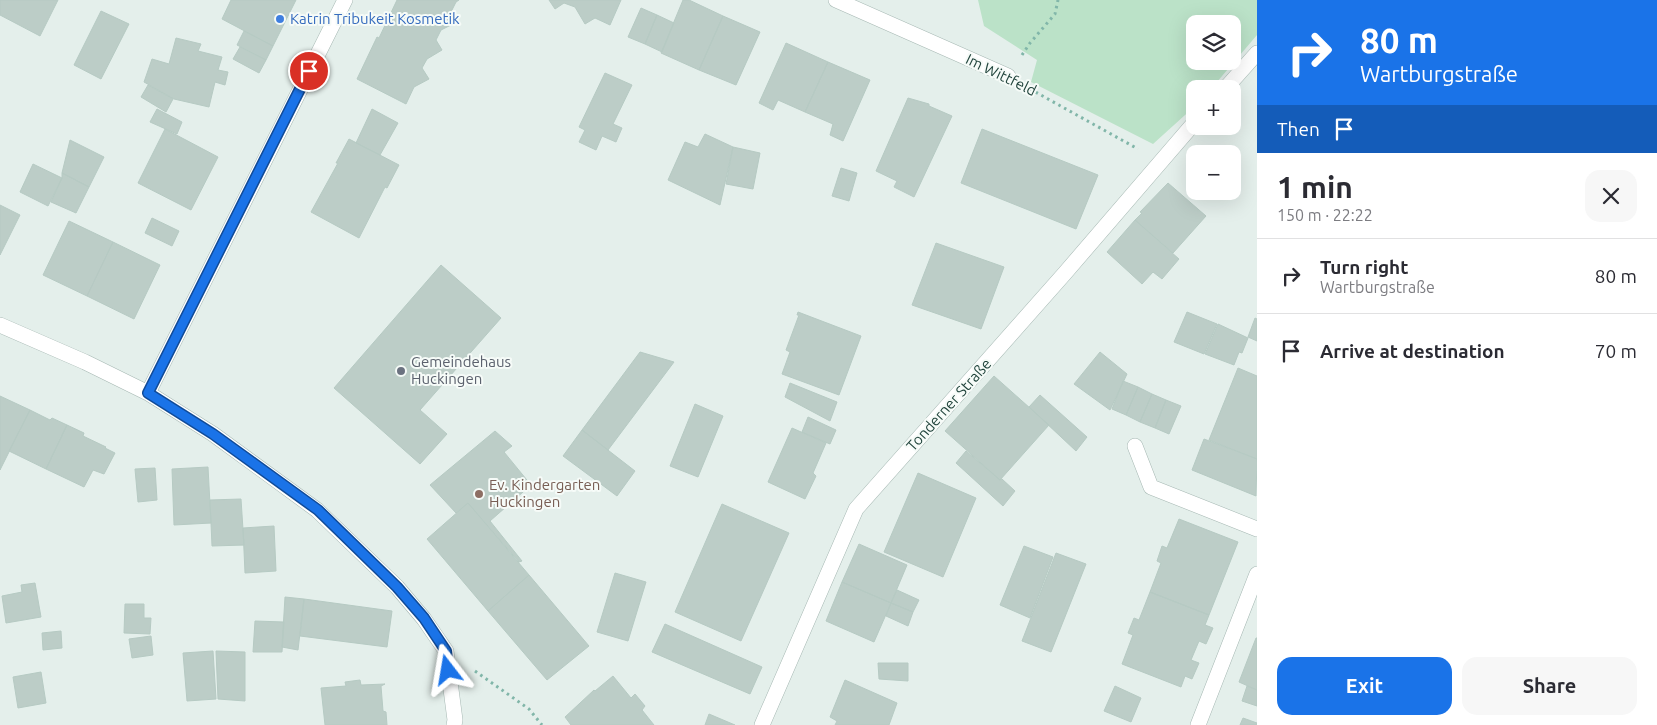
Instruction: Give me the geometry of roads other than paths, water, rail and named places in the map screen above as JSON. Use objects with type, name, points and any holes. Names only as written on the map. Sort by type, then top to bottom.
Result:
[{"type":"street","points":[[148,393],[345,0]]},
{"type":"street","name":"Im Wittfeld","points":[[836,0],[1008,76]]},
{"type":"street","points":[[1233,80],[1257,53]]},
{"type":"street","name":"Tonderner Straße","points":[[762,725],[856,509],[1065,273],[1186,133]]},
{"type":"street","points":[[0,325],[85,362],[148,393],[213,434],[318,510],[397,587],[424,618],[446,651],[454,725]]},
{"type":"street","points":[[1135,446],[1151,487],[1257,529]]},
{"type":"street","points":[[1198,725],[1257,574]]},
{"type":"place","name":"Katrin Tribukeit Kosmetik","points":[[280,19]]},
{"type":"place","name":"Gemeindehaus Huckingen","points":[[401,371]]},
{"type":"place","name":"Ev. Kindergarten Huckingen","points":[[479,494]]}]
